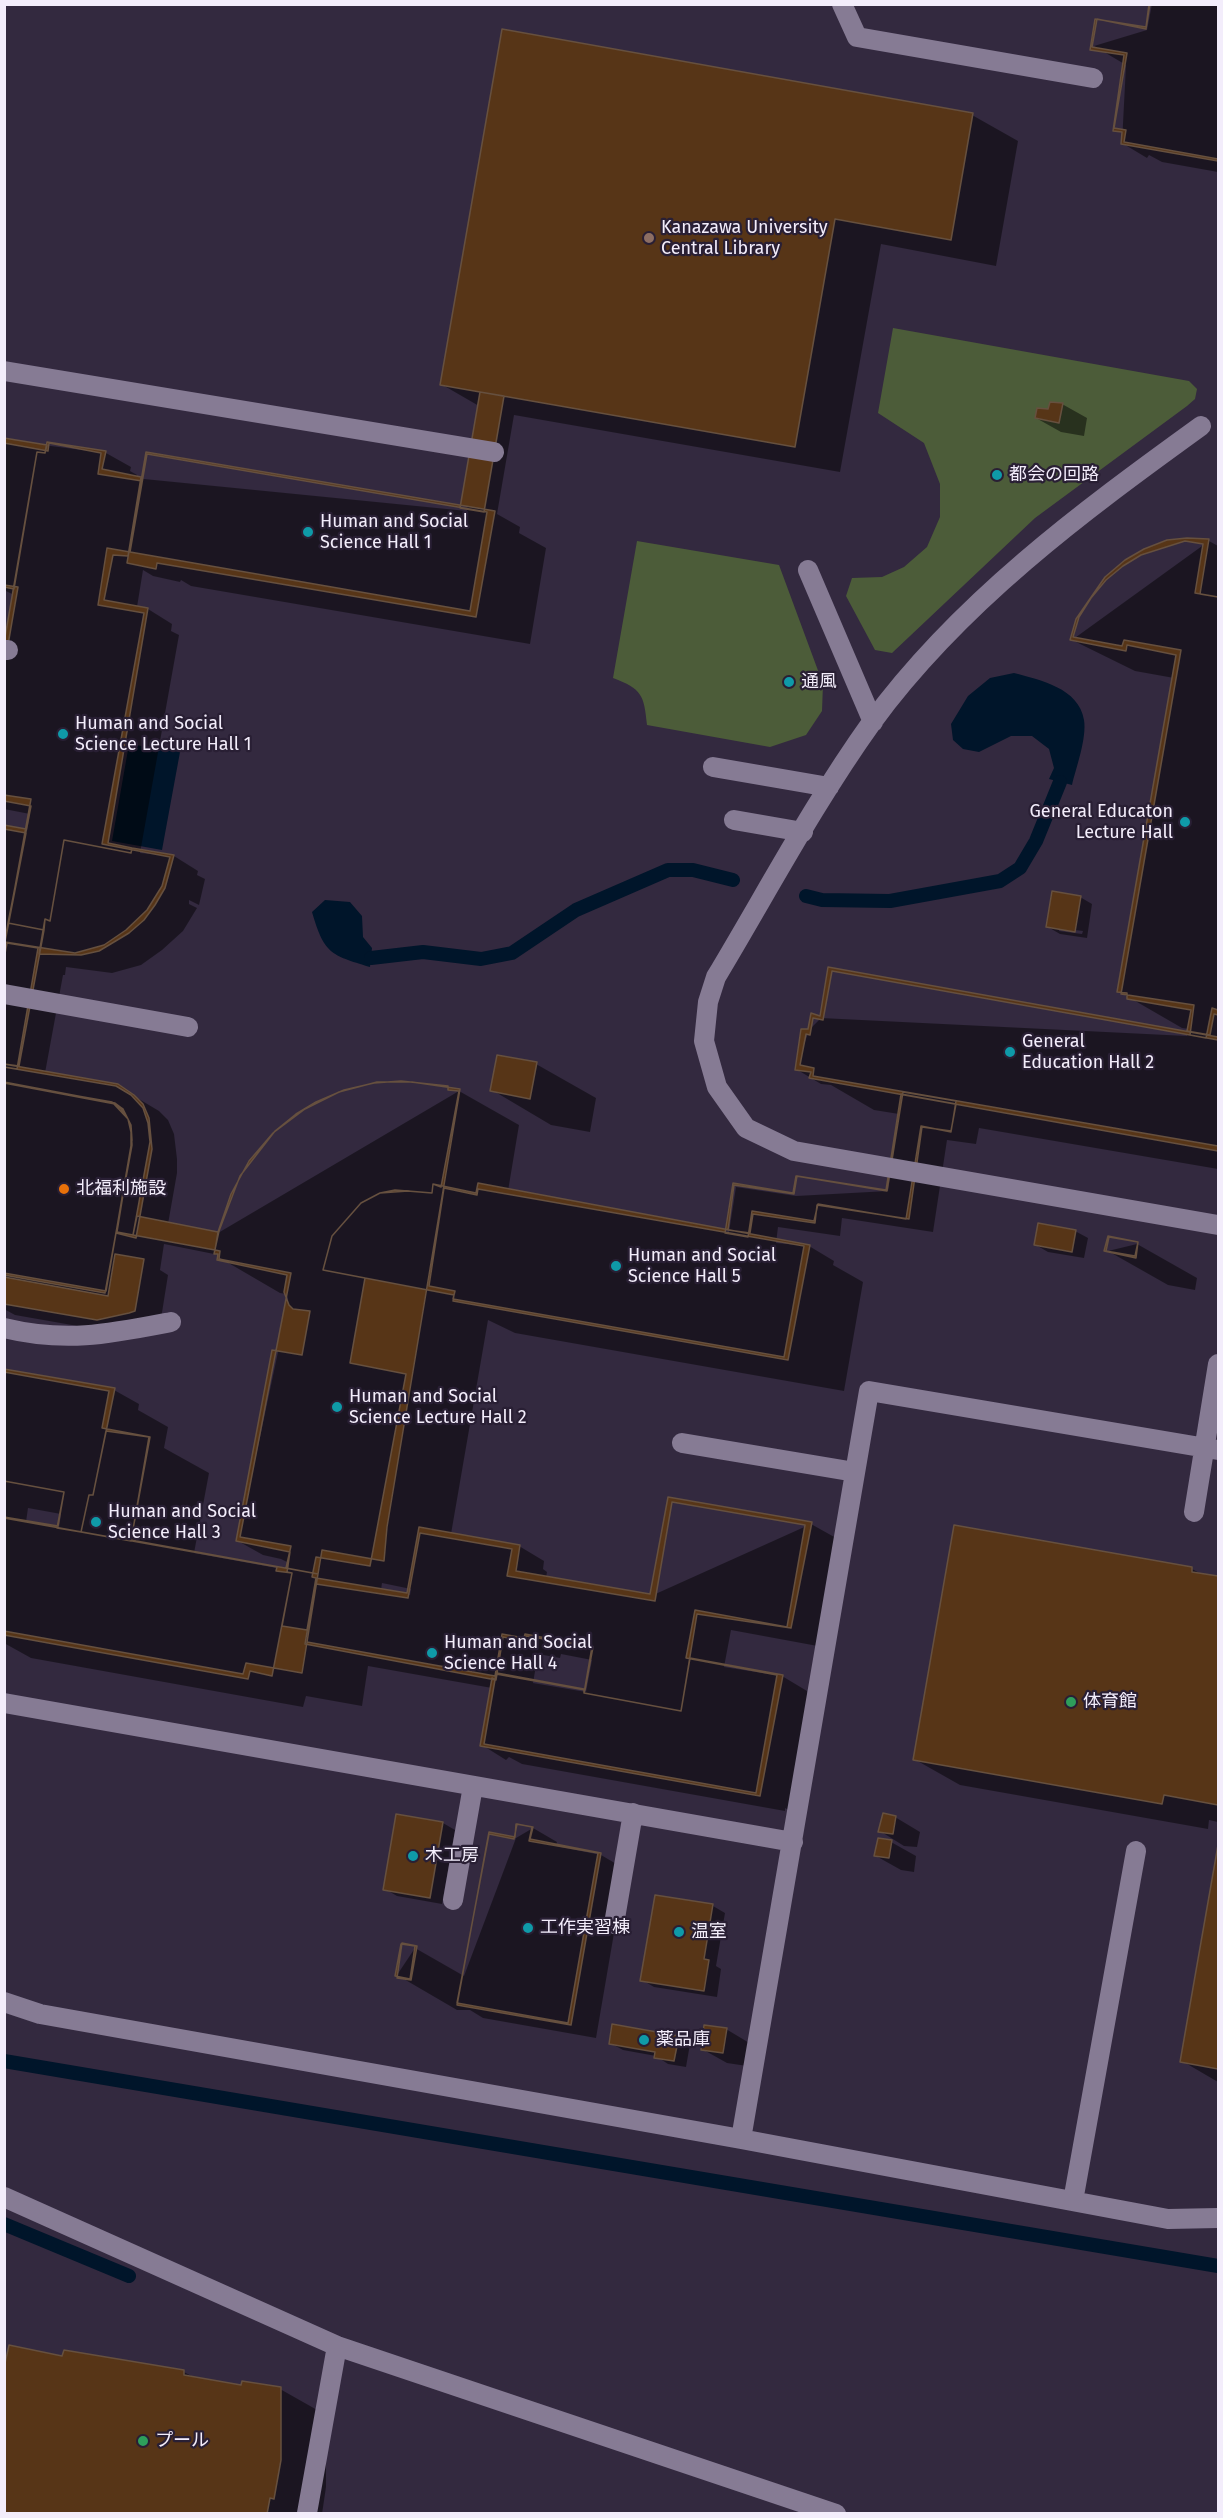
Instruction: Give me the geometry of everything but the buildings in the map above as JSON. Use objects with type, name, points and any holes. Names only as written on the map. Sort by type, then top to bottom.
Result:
[{"type":"lane","points":[[842,4],[857,37],[1093,78]]},
{"type":"lane","points":[[4,370],[494,452]]},
{"type":"lane","points":[[1201,426],[1092,505],[983,598],[915,671],[873,722],[829,787],[716,977],[708,1002],[704,1041],[717,1087],[746,1128],[794,1151],[1218,1225]]},
{"type":"lane","points":[[808,570],[873,722]]},
{"type":"lane","points":[[713,767],[829,787]]},
{"type":"lane","points":[[734,820],[803,832]]},
{"type":"lane","points":[[4,994],[188,1027]]},
{"type":"lane","points":[[4,1328],[36,1335],[72,1337],[171,1322]]},
{"type":"lane","points":[[1194,1512],[1211,1449],[1218,1364]]},
{"type":"lane","points":[[741,2139],[869,1391],[1211,1449]]},
{"type":"lane","points":[[682,1443],[855,1472]]},
{"type":"lane","points":[[4,1703],[793,1842]]},
{"type":"lane","points":[[453,1900],[473,1786]]},
{"type":"lane","points":[[614,1924],[633,1813]]},
{"type":"lane","points":[[1073,2201],[1136,1851]]},
{"type":"lane","points":[[4,2002],[40,2014],[741,2139],[1168,2219],[1218,2218]]},
{"type":"lane","points":[[4,2197],[337,2346],[836,2514]]},
{"type":"lane","points":[[307,2513],[337,2346]]},
{"type":"green space","points":[[893,328],[1189,381],[1197,389],[1195,399],[1187,406],[1035,518],[892,653],[875,650],[846,596],[852,578],[882,577],[904,567],[927,547],[940,517],[940,484],[924,443],[878,413]]},
{"type":"green space","points":[[637,541],[779,565],[823,684],[822,711],[806,735],[770,747],[647,725],[640,694],[613,678]]},
{"type":"water","points":[[1014,673],[1057,687],[1075,700],[1081,709],[1085,727],[1072,785],[1049,779],[1054,768],[1049,749],[1032,736],[1011,736],[979,752],[963,749],[953,740],[951,724],[968,696],[990,678]]},
{"type":"water","points":[[129,744],[180,752],[162,850],[112,841]]},
{"type":"water","points":[[325,900],[350,902],[362,916],[363,937],[372,948],[370,967],[337,955],[325,944],[312,912]]},
{"type":"waterway","points":[[806,896],[822,900],[890,901],[1000,881],[1020,868],[1036,841],[1060,782]]},
{"type":"waterway","points":[[371,958],[423,952],[481,959],[512,953],[576,910],[668,870],[693,870],[733,880]]},
{"type":"waterway","points":[[4,2061],[1218,2266]]},
{"type":"waterway","points":[[4,2224],[129,2276]]},
{"type":"place","name":"Kanazawa University Central Library","points":[[649,238]]},
{"type":"place","name":"都会の回路","points":[[997,475]]},
{"type":"place","name":"Human and Social Science Hall 1","points":[[308,532]]},
{"type":"place","name":"通風","points":[[789,682]]},
{"type":"place","name":"Human and Social Science Lecture Hall 1","points":[[63,734]]},
{"type":"place","name":"General Educaton Lecture Hall","points":[[1185,822]]},
{"type":"place","name":"General Education Hall 2","points":[[1010,1052]]},
{"type":"place","name":"北福利施設","points":[[64,1189]]},
{"type":"place","name":"Human and Social Science Hall 5","points":[[616,1266]]},
{"type":"place","name":"Human and Social Science Lecture Hall 2","points":[[337,1407]]},
{"type":"place","name":"Human and Social Science Hall 3","points":[[96,1522]]},
{"type":"place","name":"Human and Social Science Hall 4","points":[[432,1653]]},
{"type":"place","name":"体育館","points":[[1071,1702]]},
{"type":"place","name":"木工房","points":[[413,1856]]},
{"type":"place","name":"工作実習棟","points":[[528,1928]]},
{"type":"place","name":"温室","points":[[679,1932]]},
{"type":"place","name":"薬品庫","points":[[644,2040]]},
{"type":"place","name":"プール","points":[[143,2441]]}]
